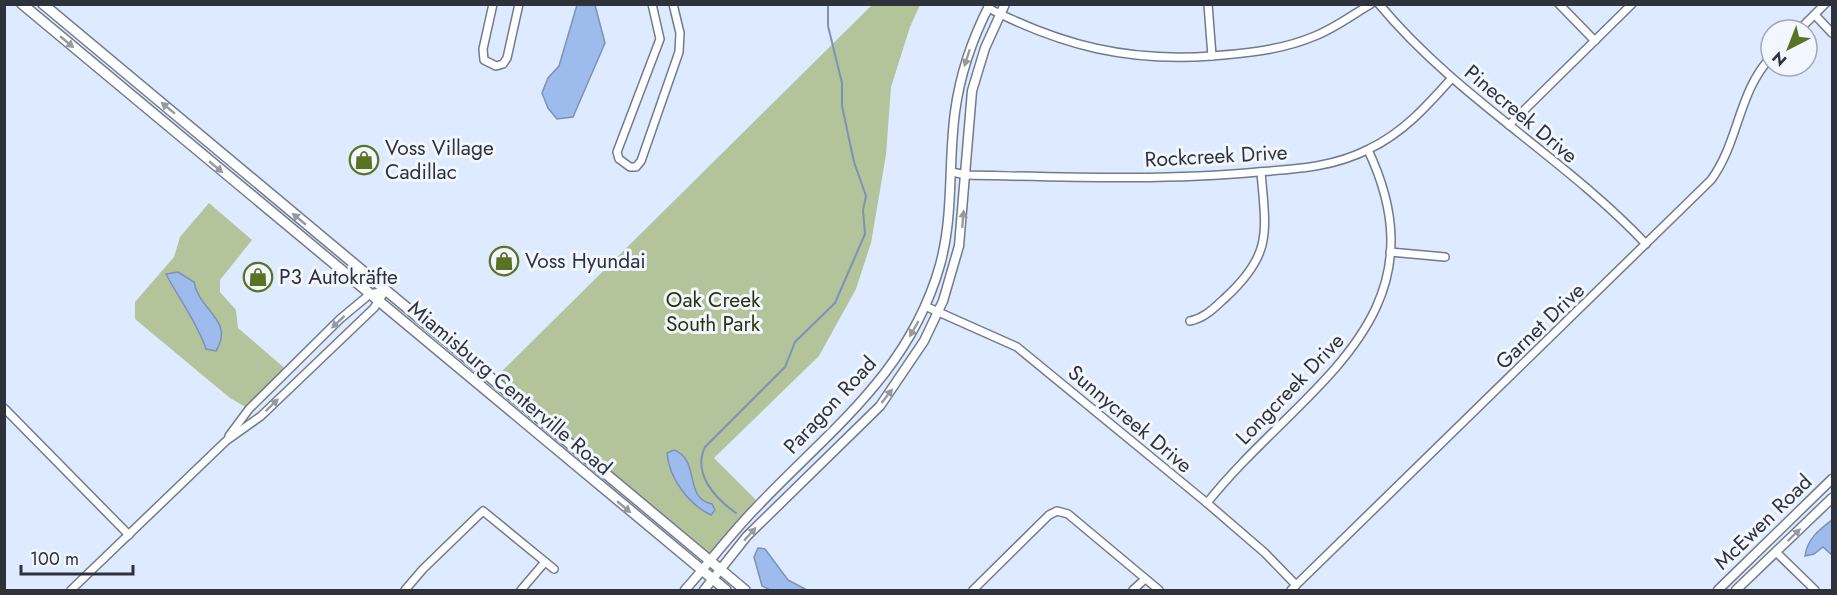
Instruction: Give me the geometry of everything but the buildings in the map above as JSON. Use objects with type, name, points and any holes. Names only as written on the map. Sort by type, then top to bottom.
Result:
[{"type":"main road","name":"Miamisburg Centerville Road","points":[[22,4],[726,591]]},
{"type":"main road","name":"Miamisburg Centerville Road","points":[[43,4],[745,591]]},
{"type":"main road","points":[[268,210],[277,201]]},
{"type":"main road","points":[[570,462],[578,451]]},
{"type":"street","points":[[493,4],[483,49],[484,60],[496,66],[503,64],[507,58],[519,4]]},
{"type":"street","points":[[652,4],[660,39],[617,152],[619,159],[630,167],[640,161],[679,52],[680,33],[673,4]]},
{"type":"street","name":"Paragon Road","points":[[704,591],[755,529],[880,406],[924,341],[939,310],[959,246],[972,91],[986,48],[1005,4]]},
{"type":"street","points":[[1208,4],[1212,56]]},
{"type":"street","points":[[989,6],[1001,15],[1051,37],[1089,49],[1139,57],[1212,56],[1265,51],[1297,43],[1331,29],[1371,4]]},
{"type":"street","name":"Pinecreek Drive","points":[[1379,4],[1406,36],[1452,78],[1625,222],[1646,244]]},
{"type":"street","points":[[1559,4],[1595,41]]},
{"type":"street","points":[[1509,124],[1632,4]]},
{"type":"street","points":[[1812,18],[1826,4]]},
{"type":"street","name":"Paragon Road","points":[[686,591],[753,511],[867,398],[900,352],[925,306],[940,264],[951,206],[955,112],[961,80],[966,57],[989,6]]},
{"type":"street","points":[[1815,15],[1833,33]]},
{"type":"street","name":"Garnet Drive","points":[[1294,588],[1702,190],[1719,168],[1734,137],[1748,89],[1759,74]]},
{"type":"street","name":"Rockcreek Drive","points":[[952,172],[966,175],[1200,177],[1330,164],[1368,150],[1406,126],[1452,78]]},
{"type":"street","name":"Longcreek Drive","points":[[1207,503],[1239,464],[1338,366],[1359,341],[1380,298],[1390,252],[1387,202],[1368,150]]},
{"type":"street","points":[[1190,321],[1204,316],[1239,285],[1259,257],[1265,227],[1261,172]]},
{"type":"street","points":[[1390,252],[1445,257]]},
{"type":"street","points":[[226,441],[249,409],[340,319],[370,294],[385,291]]},
{"type":"street","points":[[71,591],[226,441],[261,416],[379,302],[385,291]]},
{"type":"street","name":"Sunnycreek Drive","points":[[925,306],[939,310],[1017,347],[1265,553],[1294,588]]},
{"type":"street","points":[[4,408],[129,535]]},
{"type":"street","name":"McEwen Road","points":[[1718,591],[1833,479]]},
{"type":"street","name":"McEwen Road","points":[[1737,591],[1833,498]]},
{"type":"street","points":[[405,591],[423,569],[483,511],[554,569]]},
{"type":"street","points":[[973,591],[1048,515],[1058,511],[1068,514],[1159,591]]},
{"type":"street","points":[[1776,552],[1815,591]]},
{"type":"street","points":[[521,591],[545,562]]},
{"type":"street","points":[[1133,591],[1145,579]]},
{"type":"green space","name":"Oak Creek South Park","points":[[872,5],[920,5],[910,27],[891,87],[886,155],[871,243],[856,289],[819,356],[714,458],[760,504],[710,561],[494,379]]},
{"type":"green space","points":[[209,203],[252,240],[220,280],[220,292],[236,310],[238,328],[288,371],[249,409],[230,398],[135,319],[135,302],[174,257],[180,237]]},
{"type":"water","points":[[577,5],[595,5],[605,43],[573,117],[557,119],[548,108],[542,93],[548,78],[559,66]]},
{"type":"water","points":[[178,272],[194,282],[202,301],[219,323],[221,340],[216,351],[206,349],[193,320],[166,274]]},
{"type":"water","points":[[674,450],[687,462],[698,494],[703,500],[712,504],[715,510],[711,515],[687,497],[676,481],[671,472],[667,453]]},
{"type":"water","points":[[1832,520],[1832,555],[1823,547],[1814,554],[1805,556],[1811,540]]},
{"type":"water","points":[[758,548],[765,549],[788,580],[807,590],[770,590],[762,586],[754,557]]},
{"type":"waterway","points":[[736,513],[721,501],[708,485],[702,467],[705,447],[785,367],[795,342],[835,303],[865,234],[863,210],[866,196],[854,162],[842,106],[842,83],[828,26],[828,4]]},
{"type":"place","name":"Voss Village Cadillac","points":[[364,160]]},
{"type":"place","name":"Voss Hyundai","points":[[504,261]]},
{"type":"place","name":"P3 Autokräfte","points":[[258,277]]}]
